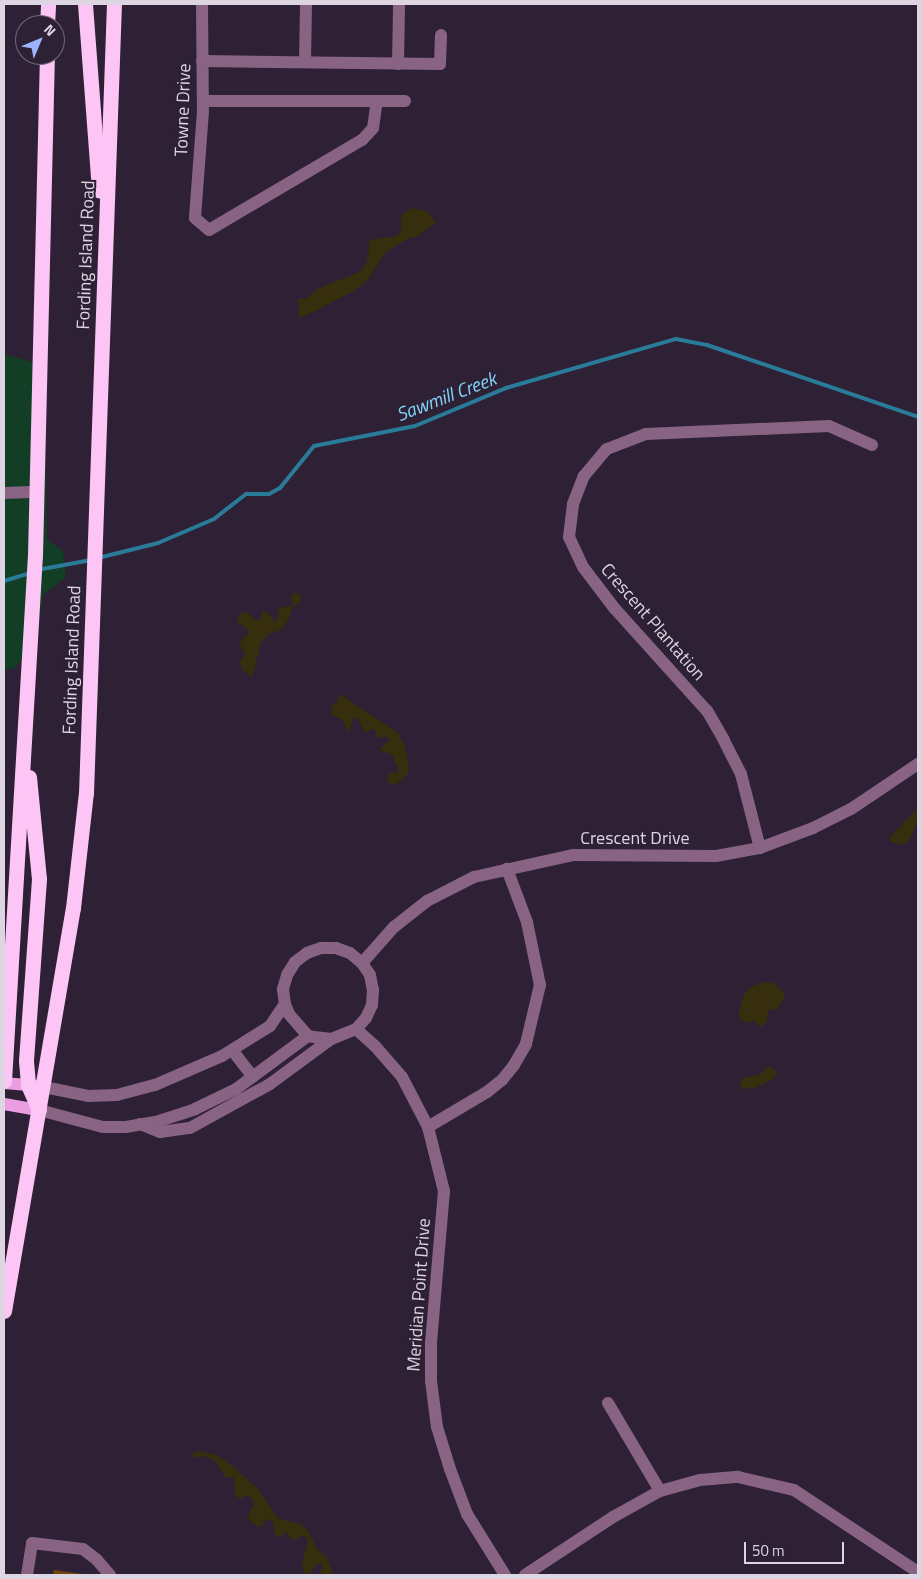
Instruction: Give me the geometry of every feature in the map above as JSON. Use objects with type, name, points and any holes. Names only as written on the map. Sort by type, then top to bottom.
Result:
[{"type":"highway","points":[[85,4],[105,266]]},
{"type":"highway","name":"Fording Island Road","points":[[4,1311],[44,1087],[73,908],[86,793],[114,4]]},
{"type":"highway","points":[[4,1082],[37,492],[47,65]]},
{"type":"highway","points":[[25,728],[39,879],[26,1061],[28,1085],[39,1110]]},
{"type":"highway","points":[[4,937],[15,887]]},
{"type":"main road","points":[[4,1082],[44,1087]]},
{"type":"main road","points":[[4,1104],[39,1110]]},
{"type":"street","name":"Towne Drive","points":[[202,4],[203,101],[195,218],[209,230],[362,140],[373,128],[377,101]]},
{"type":"street","points":[[305,62],[306,4]]},
{"type":"street","points":[[398,64],[399,4]]},
{"type":"street","points":[[202,61],[440,64],[441,36]]},
{"type":"street","points":[[203,101],[405,101]]},
{"type":"street","name":"Crescent Plantation","points":[[760,848],[741,774],[707,712],[615,609],[583,567],[570,537],[573,504],[584,476],[607,449],[646,434],[829,426],[872,445]]},
{"type":"street","points":[[4,493],[37,492]]},
{"type":"street","name":"Crescent Drive","points":[[362,963],[394,927],[427,901],[474,877],[573,855],[716,856],[760,848],[813,828],[851,809],[918,764]]},
{"type":"street","points":[[428,1127],[487,1092],[502,1080],[514,1065],[526,1044],[540,984],[527,922],[507,869]]},
{"type":"street","points":[[140,1124],[160,1132],[190,1128],[270,1084],[331,1039],[356,1029],[366,1018],[372,1004],[373,990],[370,975],[362,963],[350,953],[336,948],[321,948],[307,953],[295,962],[287,975],[284,989],[284,1004],[289,1014],[308,1036],[331,1039]]},
{"type":"street","points":[[44,1087],[89,1096],[117,1095],[155,1085],[191,1071],[232,1050],[270,1026],[284,1004]]},
{"type":"street","name":"Meridian Point Drive","points":[[356,1029],[375,1046],[402,1077],[428,1127],[444,1191],[431,1343],[430,1381],[437,1427],[467,1514],[505,1575]]},
{"type":"street","points":[[39,1110],[103,1127],[159,1121],[195,1109],[236,1089],[308,1036]]},
{"type":"street","points":[[232,1050],[253,1077]]},
{"type":"street","points":[[608,1403],[660,1491]]},
{"type":"street","points":[[524,1575],[613,1517],[660,1491],[700,1480],[738,1477],[794,1490],[918,1572]]},
{"type":"street","points":[[27,1575],[32,1543],[83,1549],[97,1560],[110,1575]]},
{"type":"green space","points":[[4,354],[36,363],[44,371],[47,540],[63,551],[66,577],[43,595],[35,648],[14,668],[4,670]]},
{"type":"sand","points":[[411,208],[427,211],[436,222],[416,237],[411,237],[386,252],[368,280],[354,291],[305,316],[301,317],[298,315],[299,307],[297,300],[307,298],[319,288],[360,272],[366,263],[370,245],[368,240],[397,236],[401,230],[401,215]]},
{"type":"sand","points":[[295,592],[301,596],[301,601],[291,610],[289,619],[281,630],[270,633],[261,643],[252,677],[242,669],[240,662],[245,654],[239,643],[250,631],[237,622],[237,618],[243,612],[248,613],[256,620],[260,620],[263,611],[267,612],[275,621],[278,619],[279,608],[293,606],[291,597]]},
{"type":"sand","points":[[340,694],[398,733],[404,744],[409,764],[408,773],[402,780],[396,784],[391,784],[387,781],[388,774],[397,772],[398,769],[392,754],[380,749],[389,741],[388,737],[377,737],[374,729],[364,732],[358,718],[352,720],[352,725],[347,732],[342,719],[331,715],[332,705],[339,700],[337,697]]},
{"type":"sand","points":[[918,808],[918,820],[909,841],[900,845],[890,841],[889,839],[892,835]]},
{"type":"sand","points":[[764,982],[773,983],[779,987],[784,994],[784,999],[776,1010],[768,1010],[767,1022],[761,1027],[753,1020],[747,1023],[738,1016],[744,995],[750,987]]},
{"type":"sand","points":[[768,1066],[776,1071],[777,1074],[773,1079],[755,1088],[745,1089],[739,1085],[744,1078],[761,1074]]},
{"type":"sand","points":[[199,1451],[217,1455],[233,1466],[257,1488],[278,1518],[302,1525],[309,1532],[317,1549],[327,1557],[333,1575],[319,1575],[322,1568],[321,1564],[317,1564],[309,1575],[304,1573],[302,1564],[308,1540],[306,1537],[301,1536],[296,1540],[292,1540],[287,1532],[277,1538],[273,1523],[267,1518],[262,1526],[257,1527],[247,1518],[254,1505],[252,1498],[247,1495],[240,1499],[235,1495],[234,1477],[226,1478],[215,1461],[204,1456],[193,1458],[193,1453]]},
{"type":"building","points":[[54,1570],[83,1574],[83,1575],[53,1575]]},
{"type":"waterway","name":"Sawmill Creek","points":[[98,558],[158,543],[214,519],[246,494],[269,494],[280,488],[314,446],[415,426],[506,388],[676,339],[707,345],[918,417]]},
{"type":"waterway","name":"Sawmill Creek","points":[[37,570],[91,560]]},
{"type":"waterway","name":"Sawmill Creek","points":[[4,581],[30,573]]}]
